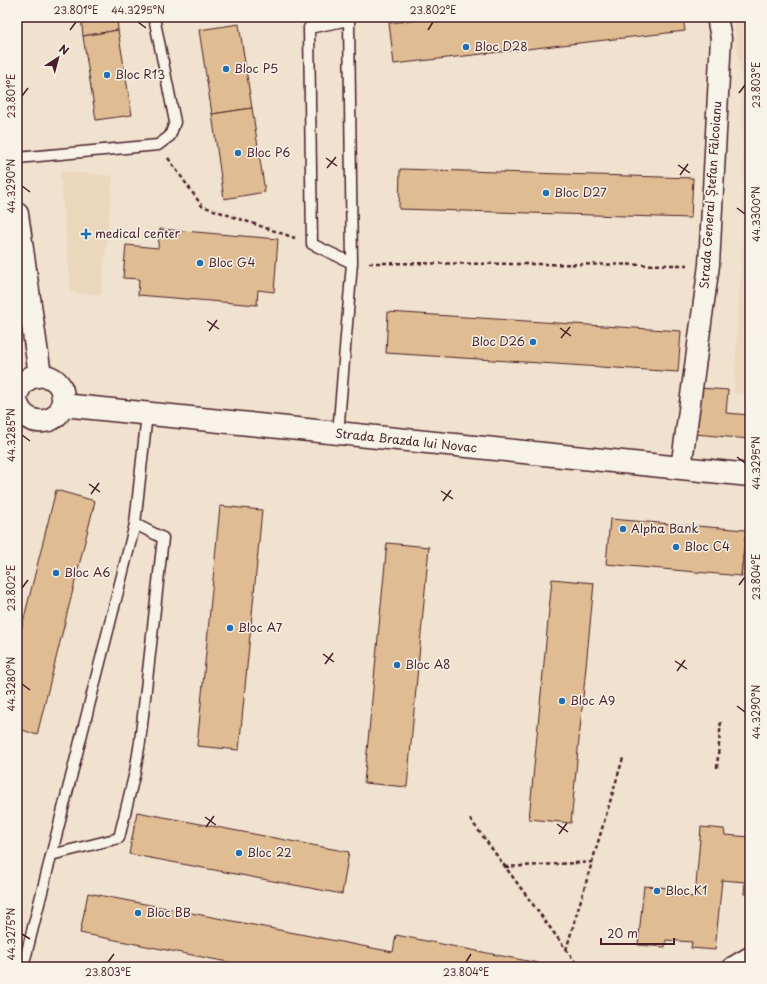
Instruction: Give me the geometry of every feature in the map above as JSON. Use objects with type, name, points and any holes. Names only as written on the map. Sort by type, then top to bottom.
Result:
[{"type":"street","name":"Strada General Ștefan Fălcoianu","points":[[681,468],[708,265],[721,38],[717,17]]},
{"type":"street","points":[[17,214],[40,375]]},
{"type":"street","points":[[40,375],[47,376],[56,382],[63,393],[62,405],[59,412],[54,417],[39,422],[31,420],[18,400],[23,381],[32,376],[40,375]]},
{"type":"street","name":"Strada Brazda lui Novac","points":[[62,405],[750,475]]},
{"type":"street","points":[[733,967],[750,957]]},
{"type":"lane","points":[[17,158],[158,145],[170,136],[175,122],[154,17]]},
{"type":"lane","points":[[338,434],[352,263],[349,20],[309,28],[312,244],[352,263]]},
{"type":"lane","points":[[23,967],[135,524],[147,414]]},
{"type":"lane","points":[[52,855],[118,838],[135,772],[140,742],[163,538],[135,524]]},
{"type":"path","points":[[158,145],[202,206],[312,244]]},
{"type":"path","points":[[352,263],[708,265]]},
{"type":"path","points":[[717,768],[721,720]]},
{"type":"path","points":[[566,950],[623,758]]},
{"type":"path","points":[[470,818],[579,967]]},
{"type":"path","points":[[505,867],[593,862]]},
{"type":"shaded area","points":[[733,17],[750,18],[750,396],[734,393],[743,224],[741,77]]},
{"type":"shaded area","name":"medical center","points":[[60,171],[113,176],[101,295],[71,292]]},
{"type":"building","points":[[81,17],[117,17],[118,30],[83,36]]},
{"type":"building","name":"Bloc D28","points":[[447,17],[683,17],[685,31],[394,64],[389,23]]},
{"type":"building","name":"Bloc P5","points":[[239,24],[252,108],[212,114],[199,30]]},
{"type":"building","name":"Bloc R13","points":[[118,30],[132,115],[96,120],[83,36]]},
{"type":"building","name":"Bloc P6","points":[[252,108],[265,192],[224,199],[212,114]]},
{"type":"building","name":"Bloc D27","points":[[400,169],[693,178],[691,218],[399,209]]},
{"type":"building","name":"Bloc G4","points":[[160,229],[278,239],[274,292],[258,290],[257,305],[138,295],[139,279],[123,278],[126,245],[158,248]]},
{"type":"building","name":"Bloc D26","points":[[388,312],[681,331],[678,372],[386,353]]},
{"type":"building","points":[[699,388],[728,390],[726,413],[750,415],[750,439],[695,434]]},
{"type":"building","name":"Bloc A6","points":[[56,490],[95,501],[37,735],[17,728],[17,646]]},
{"type":"building","name":"Bloc A7","points":[[220,506],[262,510],[239,750],[197,746]]},
{"type":"building","name":"Bloc C4","points":[[610,519],[746,530],[741,576],[606,564]]},
{"type":"building","points":[[746,530],[750,530],[750,577],[741,576]]},
{"type":"building","name":"Bloc A8","points":[[387,543],[429,547],[407,787],[364,783]]},
{"type":"building","name":"Bloc A9","points":[[552,579],[594,583],[571,823],[529,819]]},
{"type":"building","name":"Bloc 22","points":[[137,812],[349,852],[342,894],[129,854]]},
{"type":"building","name":"Bloc K1","points":[[701,827],[724,829],[725,835],[750,837],[750,895],[744,894],[745,882],[722,880],[715,950],[691,948],[692,942],[666,940],[665,947],[638,945],[644,886],[670,888],[670,895],[695,897]]},
{"type":"building","name":"Bloc BB","points":[[88,893],[393,952],[396,935],[558,967],[253,967],[80,933]]},
{"type":"place","name":"Bloc D28","points":[[466,47]]},
{"type":"place","name":"Bloc P5","points":[[226,69]]},
{"type":"place","name":"Bloc R13","points":[[107,75]]},
{"type":"place","name":"Bloc P6","points":[[238,153]]},
{"type":"place","name":"Bloc D27","points":[[546,193]]},
{"type":"place","name":"medical center","points":[[86,234]]},
{"type":"place","name":"Bloc G4","points":[[200,263]]},
{"type":"place","name":"Bloc D26","points":[[533,342]]},
{"type":"place","name":"Alpha Bank","points":[[623,529]]},
{"type":"place","name":"Bloc C4","points":[[676,547]]},
{"type":"place","name":"Bloc A6","points":[[56,573]]},
{"type":"place","name":"Bloc A7","points":[[230,628]]},
{"type":"place","name":"Bloc A8","points":[[397,665]]},
{"type":"place","name":"Bloc A9","points":[[562,701]]},
{"type":"place","name":"Bloc 22","points":[[239,853]]},
{"type":"place","name":"Bloc K1","points":[[657,891]]},
{"type":"place","name":"Bloc BB","points":[[138,913]]}]
